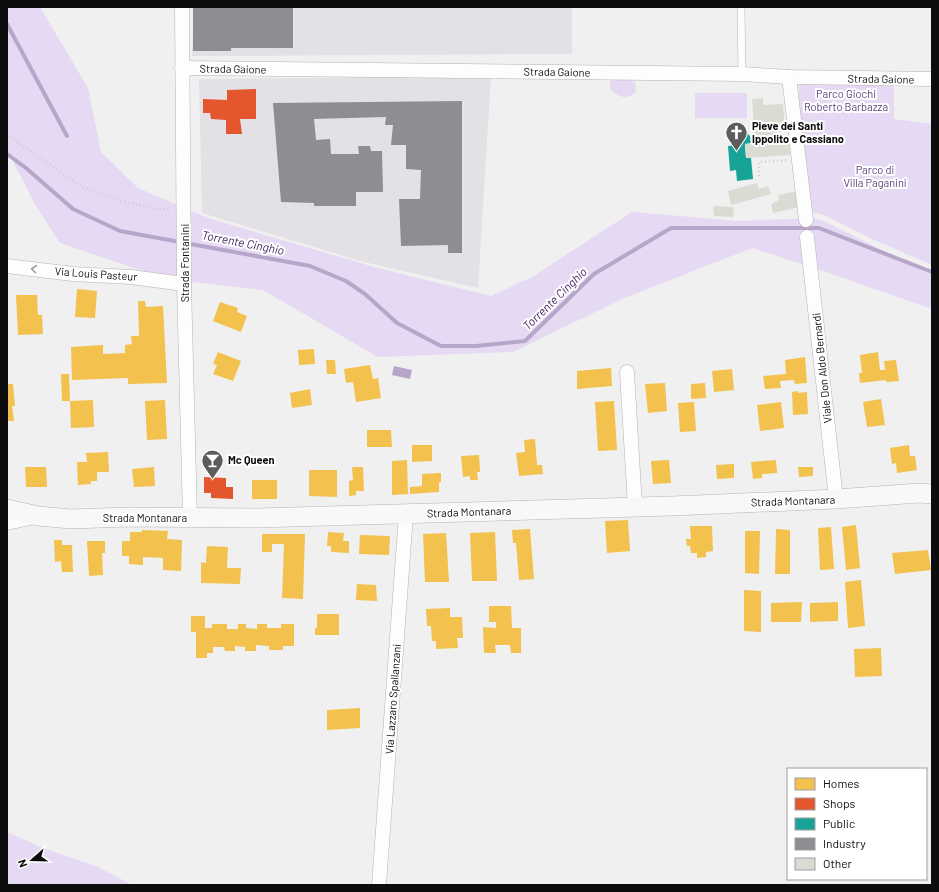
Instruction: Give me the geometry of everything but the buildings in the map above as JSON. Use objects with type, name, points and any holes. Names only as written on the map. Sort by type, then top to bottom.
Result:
[{"type":"main road","name":"Strada Montanara","points":[[7,509],[38,516],[71,519],[128,517],[190,518],[406,514],[635,507],[836,499],[919,493],[932,494]]},
{"type":"street","name":"Strada Fontanini","points":[[182,7],[184,284],[190,518]]},
{"type":"street","name":"Strada Gaione","points":[[182,68],[742,74],[789,77],[932,79]]},
{"type":"street","points":[[789,77],[806,220]]},
{"type":"street","name":"Viale Don Aldo Bernardi","points":[[807,236],[836,499]]},
{"type":"street","name":"Via Louis Pasteur","points":[[7,266],[73,274],[131,277],[184,284]]},
{"type":"street","points":[[627,372],[635,507]]},
{"type":"street","name":"Via Lazzaro Spallanzani","points":[[379,885],[406,514]]},
{"type":"street","points":[[7,522],[38,516]]},
{"type":"lane","points":[[741,7],[742,74]]},
{"type":"path","points":[[7,135],[81,186],[121,200],[156,209],[171,209]]},
{"type":"path","points":[[759,176],[759,162],[799,160]]},
{"type":"shaded area","points":[[194,7],[572,7],[572,54],[192,56]]},
{"type":"shaded area","points":[[491,76],[478,288],[360,261],[202,213],[199,79]]},
{"type":"shaded area","points":[[394,366],[412,370],[410,379],[392,375]]},
{"type":"green space","points":[[7,7],[40,7],[88,88],[101,152],[138,188],[211,219],[374,267],[491,296],[532,277],[632,212],[739,221],[814,218],[824,221],[932,275],[932,309],[752,248],[622,299],[513,352],[378,357],[263,290],[166,279],[60,243],[34,203],[7,149]]},
{"type":"green space","points":[[613,78],[629,78],[635,82],[635,93],[625,97],[616,94],[610,89],[610,83]]},
{"type":"green space","name":"Parco di Villa Paganini","points":[[799,81],[894,81],[894,119],[932,124],[932,265],[870,238],[824,215],[813,212],[799,119]]},
{"type":"green space","points":[[695,93],[747,93],[747,118],[695,118]]},
{"type":"green space","points":[[7,832],[43,848],[98,867],[132,885],[7,885]]},
{"type":"waterway","name":"Torrente Cinghio","points":[[7,24],[67,136]]},
{"type":"waterway","name":"Torrente Cinghio","points":[[7,154],[26,168],[73,209],[120,231],[310,266],[346,281],[365,294],[397,323],[441,346],[476,346],[525,341],[594,274],[671,228],[819,228],[932,272]]},
{"type":"place","name":"Pieve dei Santi Ippolito e Cassiano","points":[[737,152]]},
{"type":"place","name":"Mc Queen","points":[[212,480]]},
{"type":"park label","name":"Parco Giochi Roberto Barbazza","points":[[846,100]]}]
